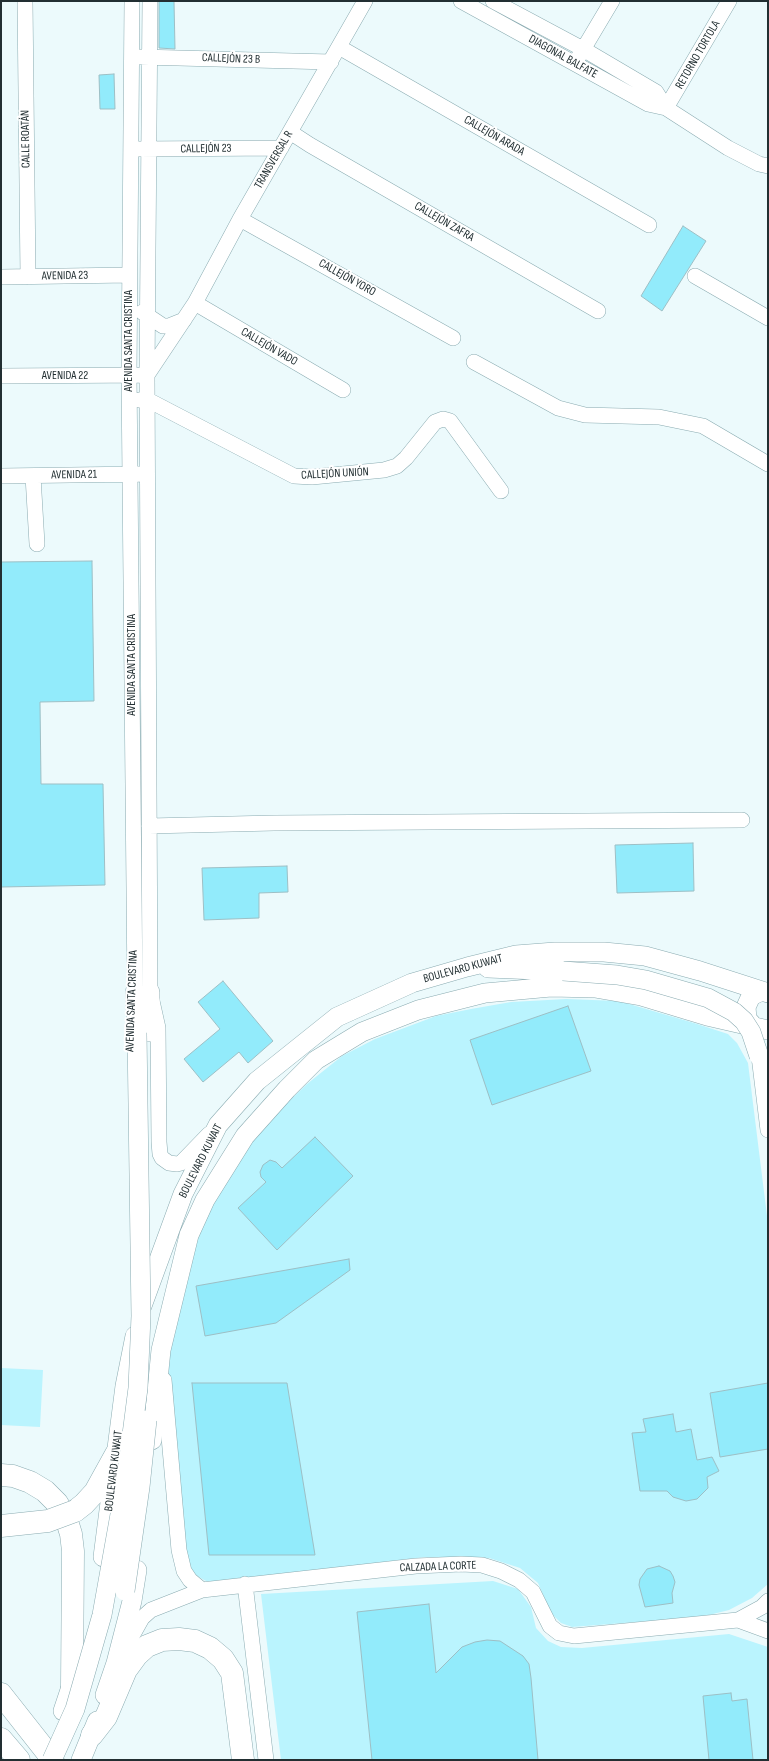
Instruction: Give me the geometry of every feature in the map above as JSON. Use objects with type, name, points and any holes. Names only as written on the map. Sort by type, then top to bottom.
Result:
[{"type":"highway","points":[[1,1526],[36,1523],[55,1519],[74,1511],[84,1504],[95,1492],[116,1454]]},
{"type":"highway","points":[[1,1475],[14,1476],[30,1482],[44,1491],[57,1503],[66,1518],[72,1534],[72,1686]]},
{"type":"highway","points":[[87,1746],[106,1717],[126,1670],[137,1655],[147,1646],[162,1640],[178,1639],[195,1641],[210,1648],[222,1659],[232,1673],[243,1760]]},
{"type":"highway","points":[[1,1694],[53,1760]]},
{"type":"highway","points":[[1,1739],[19,1760]]},
{"type":"highway","points":[[1,1755],[9,1760]]},
{"type":"main road","name":"BOULEVARD KUWAIT","points":[[40,1760],[63,1711],[94,1612],[107,1531],[125,1386],[136,1328],[147,1292],[183,1194],[218,1125],[257,1081],[337,1017],[412,983],[516,955],[555,952],[604,952],[645,956],[716,976],[765,992]]},
{"type":"main road","points":[[467,967],[603,973],[646,980],[708,998],[734,1012],[744,1021],[751,1032],[759,1056]]},
{"type":"main road","points":[[485,993],[556,971]]},
{"type":"main road","points":[[708,1016],[719,1009],[724,1001],[724,988],[716,976]]},
{"type":"main road","name":"BOULEVARD KUWAIT","points":[[87,1746],[116,1663],[132,1601],[161,1350],[189,1235],[205,1200],[245,1136],[286,1089],[316,1060],[362,1032],[418,1010],[485,993],[551,987],[595,988],[641,996],[708,1016],[761,1029]]},
{"type":"main road","points":[[120,1643],[124,1591],[140,1487],[150,1388],[152,1233],[142,992]]},
{"type":"main road","points":[[761,1029],[747,1019],[746,1007],[751,996],[765,992]]},
{"type":"main road","points":[[53,1760],[75,1709],[102,1615],[126,1481],[137,1395],[141,1316],[144,1032]]},
{"type":"street","name":"CALLE ROATÁN","points":[[25,1],[28,277]]},
{"type":"street","name":"AVENIDA SANTA CRISTINA","points":[[132,1],[129,399],[142,992],[158,1028],[158,1142],[162,1158],[169,1164],[181,1163],[218,1125]]},
{"type":"street","name":"AVENIDA SANTA CRISTINA","points":[[136,1328],[137,1285],[130,1031],[142,992],[149,826],[147,315],[150,1]]},
{"type":"street","name":"TRANSVERSAL R","points":[[147,375],[195,304],[240,219],[365,1]]},
{"type":"street","name":"DIAGONAL BALFATE","points":[[461,1],[648,104],[666,108],[728,148],[760,164],[768,166]]},
{"type":"street","points":[[575,63],[612,1]]},
{"type":"street","name":"RETORNO TORTOLA","points":[[666,108],[729,1]]},
{"type":"street","name":"DIAGONAL BALFATE","points":[[499,2],[656,92],[666,108]]},
{"type":"street","points":[[493,19],[499,2]]},
{"type":"street","name":"CALLEJÓN ARADA","points":[[339,47],[648,225]]},
{"type":"street","name":"CALLEJÓN 23 B","points":[[132,58],[149,57],[331,62]]},
{"type":"street","name":"CALLEJÓN ZAFRA","points":[[290,132],[598,311]]},
{"type":"street","name":"CALLEJÓN 23","points":[[130,150],[281,148]]},
{"type":"street","name":"CALLEJÓN YORO","points":[[240,219],[453,338]]},
{"type":"street","name":"AVENIDA 23","points":[[1,277],[129,275]]},
{"type":"street","points":[[695,276],[768,318]]},
{"type":"street","name":"CALLEJÓN VADO","points":[[195,304],[343,390]]},
{"type":"street","points":[[129,306],[147,315],[163,326],[169,326],[184,320]]},
{"type":"street","points":[[474,362],[558,408],[585,415],[659,417],[703,426],[768,464]]},
{"type":"street","points":[[129,375],[147,375]]},
{"type":"street","name":"AVENIDA 22","points":[[1,376],[129,375]]},
{"type":"street","name":"CALLEJÓN UNIÓN","points":[[129,399],[148,400],[280,469],[294,476],[300,477],[384,470],[397,466],[406,458],[435,422],[443,419],[450,421],[501,491]]},
{"type":"street","name":"AVENIDA 21","points":[[1,476],[148,474]]},
{"type":"street","points":[[33,476],[37,544]]},
{"type":"street","points":[[149,826],[290,823],[742,820]]},
{"type":"street","points":[[759,1056],[768,1130]]},
{"type":"street","points":[[161,1350],[179,1550],[184,1571],[190,1580],[202,1590]]},
{"type":"street","name":"CALZADA LA CORTE","points":[[116,1663],[142,1618],[151,1610],[202,1590],[416,1566],[461,1564],[482,1565],[501,1571],[524,1584],[533,1592],[550,1626],[559,1633],[574,1636],[738,1620],[762,1607],[768,1601]]},
{"type":"street","points":[[245,1584],[266,1760]]},
{"type":"street","name":"CALZADA LA CORTE","points":[[738,1620],[768,1631]]},
{"type":"shaded area","points":[[566,999],[619,1001],[728,1034],[737,1043],[748,1063],[768,1224],[768,1584],[752,1598],[729,1610],[701,1617],[572,1627],[561,1623],[551,1613],[538,1583],[520,1568],[489,1558],[425,1557],[211,1583],[194,1574],[185,1561],[165,1352],[195,1241],[222,1184],[261,1128],[307,1084],[342,1056],[375,1039],[436,1016],[511,1002]]},
{"type":"shaded area","points":[[1,1368],[43,1370],[40,1427],[1,1425]]},
{"type":"shaded area","points":[[493,1581],[518,1589],[531,1607],[536,1628],[548,1641],[561,1647],[582,1648],[729,1634],[768,1647],[768,1760],[281,1760],[261,1594]]},
{"type":"building","points":[[159,1],[174,1],[175,49],[159,48]]},
{"type":"building","points":[[114,74],[115,109],[100,109],[99,75]]},
{"type":"building","points":[[683,226],[706,241],[662,311],[641,296]]},
{"type":"building","points":[[92,561],[94,701],[40,702],[41,784],[103,784],[105,885],[1,887],[1,562]]},
{"type":"building","points":[[693,843],[694,891],[617,893],[615,845]]},
{"type":"building","points":[[287,866],[288,892],[259,893],[259,918],[204,920],[202,868]]},
{"type":"building","points":[[223,981],[273,1041],[248,1063],[239,1052],[203,1082],[184,1059],[220,1029],[198,1002]]},
{"type":"building","points":[[568,1006],[591,1071],[492,1105],[470,1040]]},
{"type":"building","points":[[315,1137],[353,1176],[277,1250],[238,1208],[266,1182],[261,1177],[260,1172],[263,1165],[270,1160],[276,1162],[282,1168]]},
{"type":"building","points":[[349,1259],[350,1270],[276,1323],[205,1336],[196,1286]]},
{"type":"building","points":[[192,1383],[287,1383],[315,1555],[209,1555]]},
{"type":"building","points":[[768,1383],[768,1449],[720,1457],[710,1393]]},
{"type":"building","points":[[673,1414],[676,1432],[691,1429],[697,1460],[712,1457],[719,1471],[707,1477],[708,1488],[697,1499],[686,1501],[673,1497],[667,1491],[640,1491],[632,1433],[646,1432],[643,1419]]},
{"type":"building","points":[[659,1566],[670,1571],[673,1576],[675,1582],[672,1593],[673,1603],[645,1607],[639,1585],[640,1579],[647,1569]]},
{"type":"building","points":[[429,1604],[436,1673],[462,1647],[475,1642],[487,1640],[500,1641],[523,1656],[529,1664],[538,1760],[372,1760],[357,1612]]},
{"type":"building","points":[[731,1693],[732,1701],[747,1699],[753,1760],[709,1760],[703,1696]]}]
